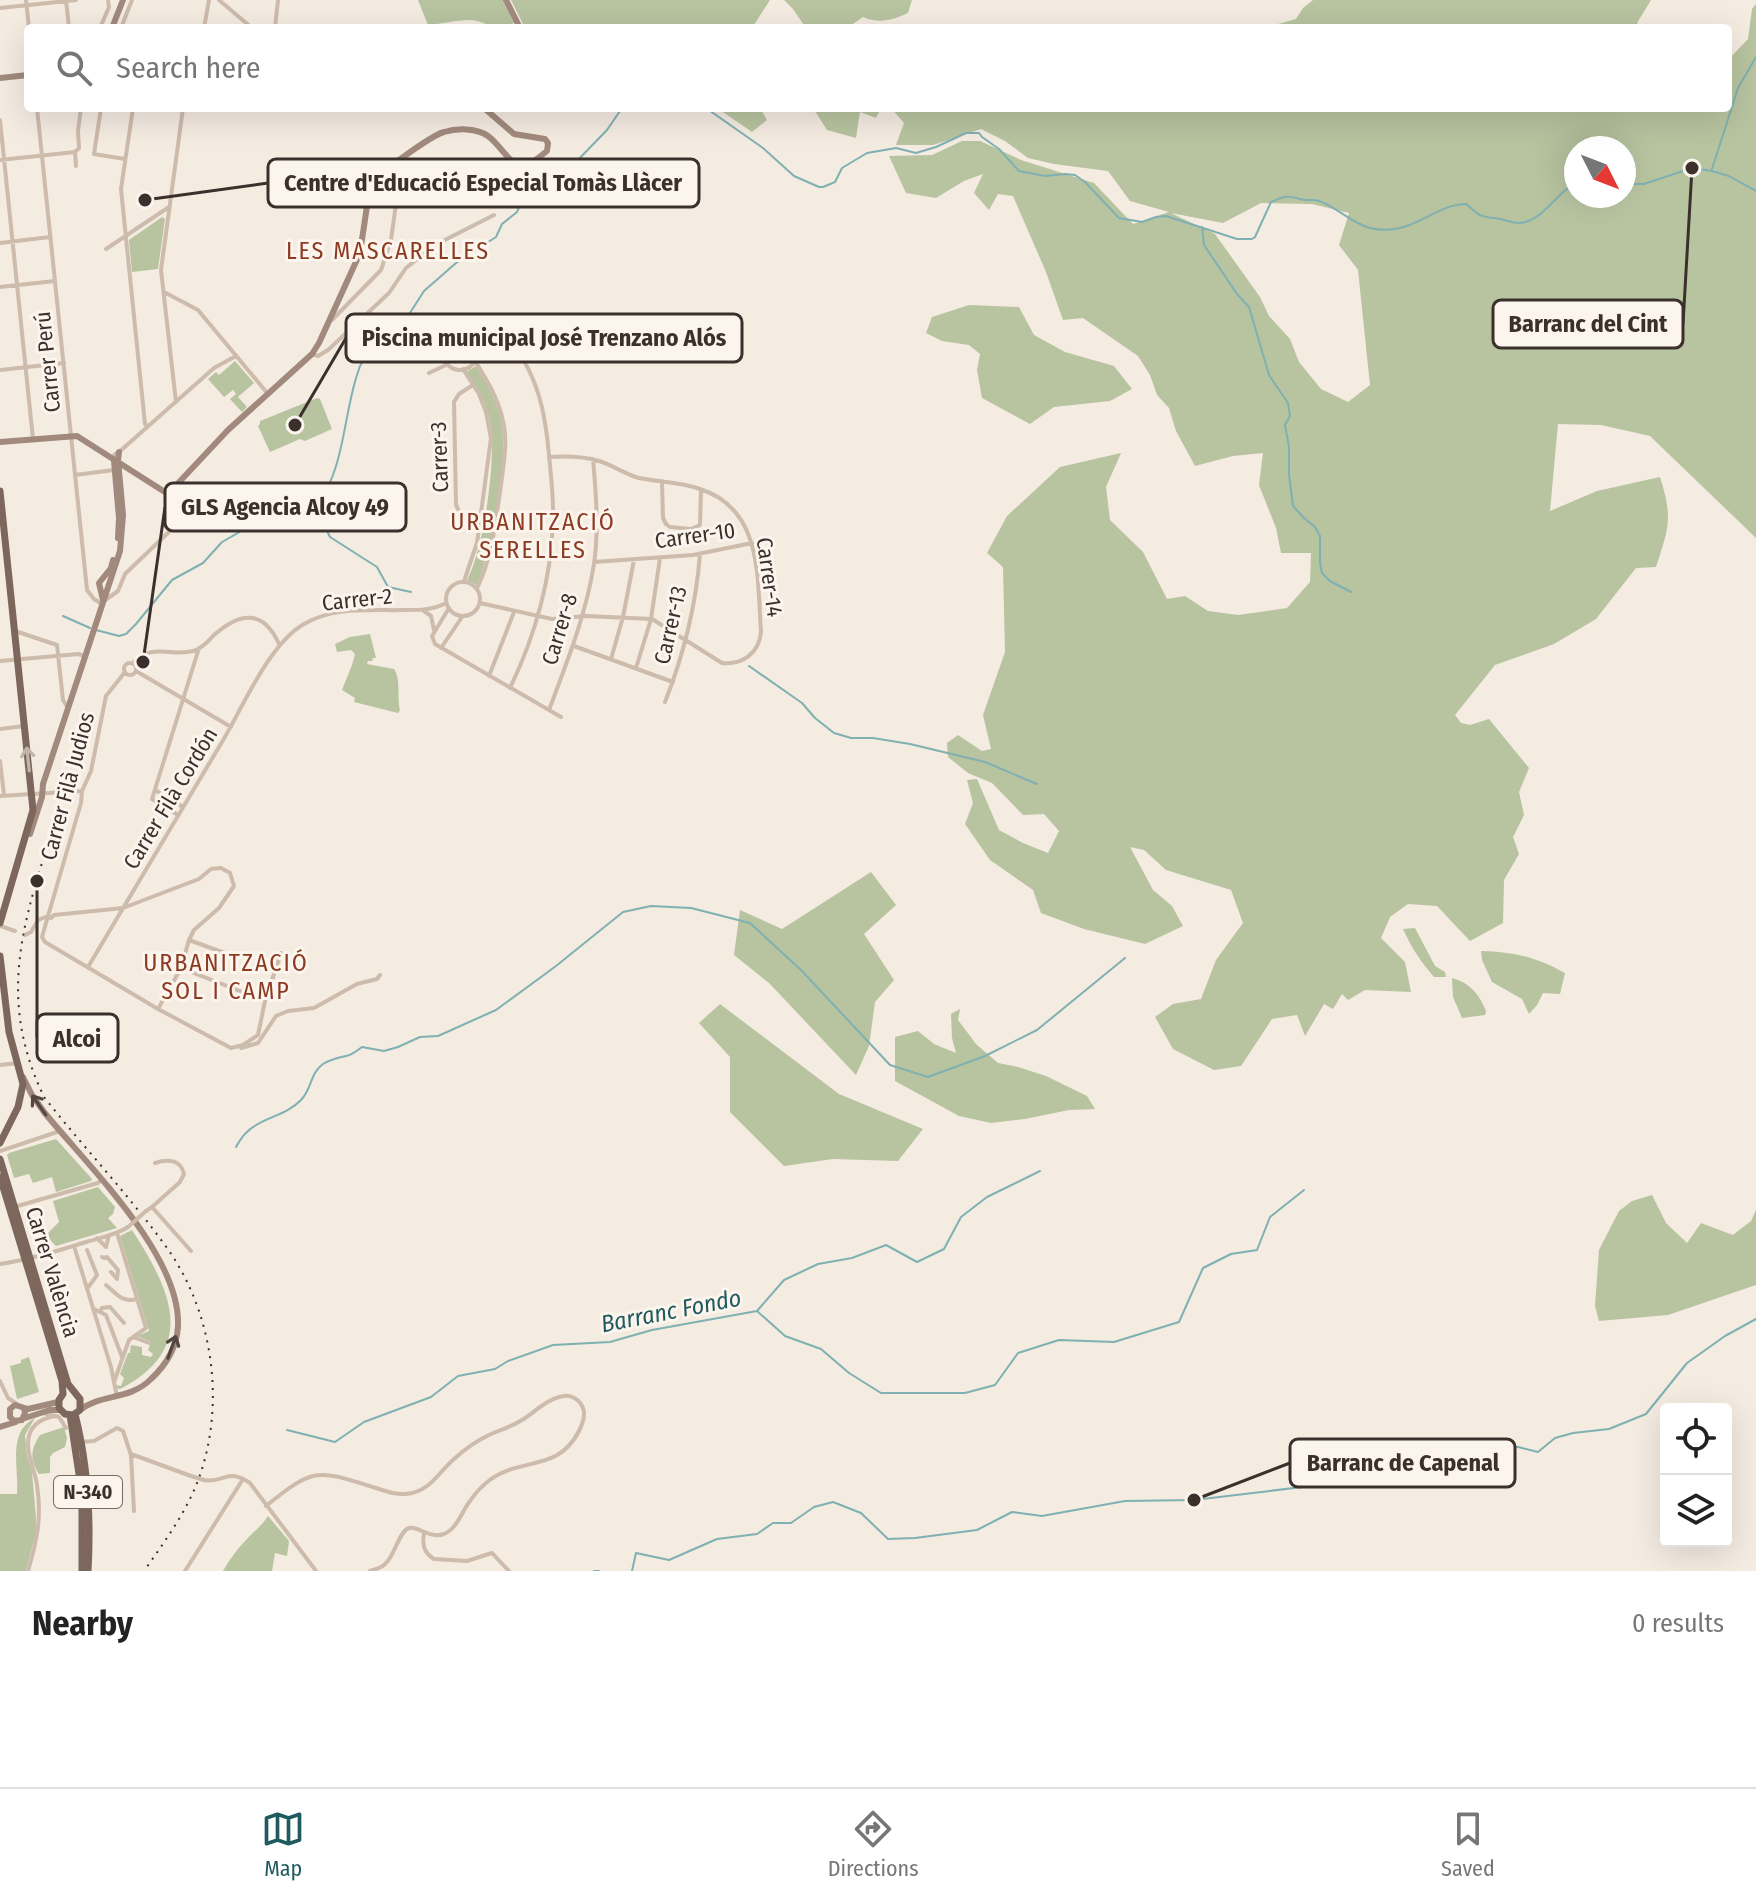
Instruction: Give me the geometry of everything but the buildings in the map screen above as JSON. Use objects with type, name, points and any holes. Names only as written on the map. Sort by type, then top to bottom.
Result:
[{"type":"main road","points":[[0,491],[8,593],[15,631],[33,812],[5,891],[0,923]]},
{"type":"main road","points":[[0,956],[9,1032],[23,1084],[21,1099],[0,1143]]},
{"type":"main road","name":"Carrer València","points":[[0,1159],[62,1381],[60,1406]]},
{"type":"main road","name":"Carrer València","points":[[0,1177],[68,1384],[74,1393]]},
{"type":"main road","points":[[74,1393],[60,1406],[75,1413]]},
{"type":"main road","name":"N-340","points":[[74,1393],[80,1399],[75,1413],[85,1571]]},
{"type":"main road","name":"N-340","points":[[75,1413],[86,1469],[89,1516],[85,1571]]},
{"type":"street","points":[[66,0],[69,24]]},
{"type":"street","points":[[0,8],[26,2],[76,0]]},
{"type":"street","points":[[102,24],[109,7],[108,0]]},
{"type":"street","points":[[114,24],[123,0]]},
{"type":"street","points":[[123,24],[132,0]]},
{"type":"street","points":[[205,24],[209,0]]},
{"type":"street","points":[[219,0],[247,24]]},
{"type":"street","points":[[275,24],[278,0]]},
{"type":"street","points":[[506,0],[518,24]]},
{"type":"street","points":[[26,2],[29,24]]},
{"type":"street","points":[[0,78],[24,75]]},
{"type":"street","name":"Carrer Perú","points":[[37,112],[87,590],[94,599],[103,603]]},
{"type":"street","points":[[2,160],[75,152],[79,148],[80,112]]},
{"type":"street","points":[[100,112],[94,154],[126,159]]},
{"type":"street","points":[[132,112],[121,189],[145,424],[148,426]]},
{"type":"street","points":[[176,402],[161,266],[182,112]]},
{"type":"street","points":[[168,494],[228,430],[312,354],[361,249],[370,184],[375,178],[441,133],[474,130],[485,134],[520,167],[529,165],[547,151],[549,145],[545,139],[514,134],[489,112]]},
{"type":"street","points":[[0,120],[33,439]]},
{"type":"street","points":[[75,152],[76,166]]},
{"type":"street","points":[[399,182],[423,165]]},
{"type":"street","points":[[329,323],[380,272],[390,244],[399,182],[389,168]]},
{"type":"street","points":[[106,249],[169,207]]},
{"type":"street","points":[[312,354],[318,356],[328,350],[389,293],[406,268],[434,246],[494,215]]},
{"type":"street","points":[[0,243],[50,237]]},
{"type":"street","points":[[0,287],[55,281]]},
{"type":"street","points":[[164,292],[198,310],[268,394]]},
{"type":"street","points":[[475,345],[495,333],[504,334],[512,342],[529,370],[540,398],[549,457],[553,524],[548,574],[537,617],[510,688]]},
{"type":"street","points":[[457,336],[467,338],[475,345],[475,361],[463,369],[452,368],[444,355],[445,345],[457,336]]},
{"type":"street","points":[[103,603],[99,583],[111,567],[118,536],[114,470],[117,457],[214,368],[236,356]]},
{"type":"street","points":[[475,361],[496,397],[503,418],[505,446],[492,543],[477,588]]},
{"type":"street","points":[[0,370],[64,363]]},
{"type":"street","points":[[429,373],[448,364]]},
{"type":"street","points":[[463,369],[486,412],[491,438],[476,550],[464,581]]},
{"type":"street","name":"Carrer-3","points":[[473,385],[459,394],[454,402],[456,504],[463,515],[481,519]]},
{"type":"street","points":[[0,442],[77,436],[117,457],[168,494],[172,529],[125,574],[104,576]]},
{"type":"street","points":[[21,851],[26,844],[103,603],[117,577],[123,526],[117,457]]},
{"type":"street","name":"Carrer-14","points":[[480,603],[537,617],[651,619],[722,663],[745,659],[760,639],[752,543],[747,528],[734,510],[701,489],[627,474],[593,459],[549,457]]},
{"type":"street","name":"Carrer-8","points":[[549,710],[573,646],[594,562],[596,515],[593,459]]},
{"type":"street","points":[[75,475],[114,470]]},
{"type":"street","points":[[662,481],[663,518],[670,527],[691,529],[700,525],[701,489]]},
{"type":"street","name":"Carrer-10","points":[[594,562],[700,554],[752,543]]},
{"type":"street","name":"Carrer-13","points":[[665,702],[686,640],[700,554]]},
{"type":"street","points":[[636,668],[651,619],[660,558]]},
{"type":"street","points":[[611,659],[634,559]]},
{"type":"street","points":[[464,581],[477,588],[480,603],[473,613],[462,616],[452,612],[446,598],[454,584],[464,581]]},
{"type":"street","points":[[100,588],[110,594]]},
{"type":"street","points":[[433,634],[448,606]]},
{"type":"street","name":"Carrer-2","points":[[279,644],[295,629],[324,615],[448,606]]},
{"type":"street","points":[[422,610],[432,618],[434,643],[561,717]]},
{"type":"street","points":[[489,676],[514,612]]},
{"type":"street","points":[[441,648],[462,616]]},
{"type":"street","points":[[136,671],[130,675],[125,672],[125,665],[151,652],[189,652],[199,648],[228,625],[251,618],[266,623],[279,644]]},
{"type":"street","points":[[15,631],[57,645],[63,700],[68,708]]},
{"type":"street","name":"Carrer Filà Cordón","points":[[88,967],[279,644]]},
{"type":"street","points":[[573,646],[673,682]]},
{"type":"street","points":[[178,815],[153,800],[153,797],[199,648]]},
{"type":"street","points":[[0,661],[86,653]]},
{"type":"street","points":[[133,663],[136,671]]},
{"type":"street","points":[[136,671],[231,727]]},
{"type":"street","name":"Carrer Filà Judios","points":[[88,967],[45,942],[42,937],[82,791],[91,771],[106,696],[125,672]]},
{"type":"street","points":[[0,729],[24,726]]},
{"type":"street","points":[[0,761],[2,795],[82,791]]},
{"type":"street","points":[[155,790],[183,807]]},
{"type":"street","points":[[25,935],[31,932],[38,920],[50,915],[123,908],[199,879],[211,869],[221,868],[230,873],[234,886],[219,908],[194,930],[181,968],[158,1009]]},
{"type":"street","points":[[0,923],[15,931]]},
{"type":"street","points":[[189,940],[233,956]]},
{"type":"street","points":[[231,1048],[243,1045],[258,1035],[265,1001],[281,953]]},
{"type":"street","points":[[88,967],[231,1048],[258,1043],[276,1016],[288,1011],[314,1008],[380,975]]},
{"type":"street","points":[[181,968],[265,1001]]},
{"type":"street","points":[[0,1065],[19,1067],[38,1103],[142,1230],[163,1268],[178,1316],[173,1350],[160,1370],[144,1385],[117,1397],[93,1401],[75,1413]]},
{"type":"street","points":[[0,1151],[60,1131]]},
{"type":"street","points":[[0,1264],[74,1246],[128,1227],[181,1181],[184,1174],[175,1161],[155,1163]]},
{"type":"street","points":[[14,1207],[101,1180]]},
{"type":"street","points":[[152,1207],[191,1251]]},
{"type":"street","points":[[114,1382],[128,1342],[146,1326],[117,1233]]},
{"type":"street","points":[[97,1238],[106,1247],[109,1235]]},
{"type":"street","points":[[74,1246],[93,1309],[98,1315],[117,1397]]},
{"type":"street","points":[[87,1250],[97,1275],[87,1289]]},
{"type":"street","points":[[106,1257],[118,1270]]},
{"type":"street","points":[[110,1272],[128,1267]]},
{"type":"street","points":[[106,1285],[124,1300],[137,1299]]},
{"type":"street","points":[[98,1315],[102,1308],[110,1307],[124,1323]]},
{"type":"street","points":[[98,1315],[106,1315],[121,1362]]},
{"type":"street","points":[[132,1336],[149,1343]]},
{"type":"street","points":[[111,1367],[116,1368],[121,1362]]},
{"type":"street","points":[[1,1386],[8,1398],[21,1406],[25,1413],[19,1421]]},
{"type":"street","points":[[1,1386],[12,1419],[19,1421]]},
{"type":"street","points":[[266,1506],[301,1480],[321,1474],[338,1476],[394,1494],[415,1492],[428,1485],[468,1448],[521,1421],[551,1400],[568,1396],[582,1405],[584,1414],[581,1427],[560,1454],[551,1460],[499,1474],[476,1492],[450,1530],[440,1535],[408,1529],[402,1534],[387,1563],[370,1571]]},
{"type":"street","points":[[0,1425],[11,1407],[36,1409],[54,1402],[60,1406],[66,1428]]},
{"type":"street","points":[[0,1425],[60,1406]]},
{"type":"street","points":[[28,1571],[39,1532],[40,1511],[28,1439],[40,1421],[50,1417],[60,1406]]},
{"type":"street","points":[[81,1442],[94,1441],[119,1428],[124,1432],[131,1454],[134,1511]]},
{"type":"street","points":[[131,1454],[204,1480],[212,1481],[229,1475],[250,1483],[316,1571]]},
{"type":"street","points":[[185,1571],[243,1479]]},
{"type":"street","points":[[424,1533],[426,1552],[437,1560],[467,1561],[492,1553],[509,1571]]},
{"type":"green space","points":[[418,0],[503,0],[514,23],[486,24],[469,20],[428,24]]},
{"type":"green space","points":[[511,0],[770,0],[755,24],[523,24]]},
{"type":"green space","points":[[784,0],[912,0],[908,13],[880,21],[863,17],[853,24],[803,24]]},
{"type":"green space","points":[[1313,0],[1651,0],[1638,24],[1278,24],[1296,19]]},
{"type":"green space","points":[[1756,4],[1756,538],[1650,436],[1601,425],[1558,424],[1550,511],[1597,491],[1660,477],[1668,522],[1656,567],[1636,568],[1596,619],[1554,644],[1495,665],[1455,715],[1461,723],[1470,725],[1489,719],[1529,768],[1519,792],[1524,815],[1513,837],[1519,854],[1504,880],[1503,923],[1470,941],[1437,906],[1408,904],[1390,917],[1381,938],[1405,962],[1411,992],[1365,990],[1348,1000],[1342,994],[1333,1009],[1324,1004],[1305,1036],[1297,1015],[1272,1019],[1241,1066],[1214,1070],[1173,1049],[1155,1017],[1173,1004],[1201,999],[1216,960],[1243,923],[1231,890],[1166,870],[1144,850],[1130,847],[1153,890],[1172,906],[1183,926],[1145,944],[1084,929],[1041,913],[1033,890],[990,860],[965,824],[973,803],[967,780],[977,779],[999,830],[1048,853],[1059,831],[1044,814],[1023,815],[992,783],[968,773],[948,757],[947,743],[958,735],[982,751],[991,749],[983,715],[1005,652],[1003,567],[987,553],[1007,516],[1060,467],[1121,453],[1106,487],[1110,520],[1143,552],[1167,599],[1185,596],[1208,611],[1238,615],[1287,608],[1310,582],[1311,553],[1281,553],[1276,528],[1259,485],[1263,453],[1233,456],[1195,466],[1176,431],[1169,408],[1157,395],[1150,375],[1138,356],[1083,318],[1063,320],[1013,196],[998,194],[989,210],[974,193],[983,174],[964,181],[936,198],[906,193],[889,156],[932,155],[962,141],[980,141],[1021,160],[1094,183],[1133,224],[1169,212],[1130,201],[1108,171],[1028,158],[981,129],[933,145],[896,145],[904,123],[894,112],[1732,112],[1732,56],[1748,39],[1752,9]],"holes":[[[1261,203],[1312,204],[1349,213],[1339,245],[1358,270],[1370,385],[1348,402],[1321,389],[1299,362],[1290,339],[1269,316],[1260,297],[1215,234],[1171,213],[1223,223]]]},
{"type":"green space","points":[[723,112],[762,112],[767,120],[752,132]]},
{"type":"green space","points":[[816,112],[860,112],[856,138],[827,130]]},
{"type":"green space","points":[[860,112],[879,112],[876,118]]},
{"type":"green space","points":[[162,217],[165,219],[158,269],[132,272],[129,240]]},
{"type":"green space","points":[[969,305],[1019,307],[1034,335],[1065,352],[1114,366],[1132,389],[1110,401],[1054,407],[1030,424],[982,398],[977,370],[980,354],[969,345],[942,341],[926,333],[932,317]]},
{"type":"green space","points":[[235,361],[254,383],[238,397],[247,407],[242,412],[230,399],[236,394],[233,390],[224,397],[208,379],[216,372],[219,375]]},
{"type":"green space","points":[[476,366],[498,409],[503,434],[499,501],[477,585],[467,580],[484,525],[492,437],[487,408],[466,372]]},
{"type":"green space","points":[[317,398],[332,429],[270,452],[258,426],[260,421]]},
{"type":"green space","points":[[370,634],[376,658],[367,664],[394,669],[398,683],[398,713],[354,702],[355,698],[342,690],[355,654],[351,650],[337,652],[335,644],[350,637]]},
{"type":"green space","points":[[871,872],[896,905],[864,934],[894,980],[875,1002],[869,1046],[856,1075],[769,983],[734,955],[740,910],[782,929]]},
{"type":"green space","points":[[1415,928],[1435,966],[1445,972],[1446,977],[1434,977],[1417,954],[1403,929]]},
{"type":"green space","points":[[1481,951],[1525,956],[1565,973],[1560,994],[1543,993],[1529,1014],[1522,999],[1492,982]]},
{"type":"green space","points":[[1452,978],[1473,990],[1484,1005],[1485,1015],[1462,1018],[1453,997]]},
{"type":"green space","points":[[720,1004],[839,1094],[923,1129],[898,1161],[833,1159],[784,1166],[730,1112],[730,1057],[699,1023]]},
{"type":"green space","points":[[960,1009],[958,1020],[976,1044],[998,1063],[1046,1076],[1087,1096],[1095,1109],[1069,1110],[991,1123],[959,1116],[895,1081],[895,1037],[918,1031],[934,1044],[956,1053],[951,1014]]},
{"type":"green space","points":[[56,1139],[91,1181],[56,1192],[52,1177],[33,1183],[29,1174],[14,1178],[9,1153]]},
{"type":"green space","points":[[98,1187],[115,1207],[108,1218],[117,1228],[56,1246],[48,1233],[59,1222],[53,1201]]},
{"type":"green space","points":[[1652,1195],[1666,1223],[1687,1243],[1701,1223],[1733,1235],[1751,1221],[1756,1210],[1756,1285],[1668,1315],[1599,1321],[1595,1306],[1599,1250],[1619,1211],[1632,1201]]},
{"type":"green space","points":[[132,1230],[166,1295],[170,1316],[169,1336],[161,1355],[145,1373],[120,1389],[116,1388],[117,1385],[121,1386],[124,1378],[120,1374],[131,1345],[142,1347],[142,1355],[151,1357],[153,1354],[148,1350],[151,1342],[137,1336],[149,1331],[120,1236]]},
{"type":"green space","points":[[29,1357],[39,1392],[17,1399],[10,1366]]},
{"type":"green space","points":[[35,1418],[25,1435],[32,1472],[36,1532],[26,1571],[0,1571],[0,1494],[17,1494],[18,1441],[26,1424]]},
{"type":"green space","points":[[64,1427],[67,1438],[65,1447],[50,1457],[50,1473],[39,1474],[33,1459],[37,1440],[40,1435]]},
{"type":"green space","points":[[268,1516],[289,1541],[287,1556],[275,1553],[272,1571],[223,1571],[240,1547]]},
{"type":"waterway","points":[[1732,107],[1738,88],[1756,57]]},
{"type":"waterway","points":[[316,509],[338,460],[360,366],[379,336],[408,316],[424,291],[456,263],[496,237],[502,224],[517,212],[524,195],[572,166],[607,130],[619,112]]},
{"type":"waterway","points":[[712,112],[763,148],[794,176],[819,187],[835,182],[842,168],[867,153],[896,148],[916,153],[966,133],[979,133],[1019,171],[1045,176],[1075,175],[1119,218],[1142,222],[1166,216],[1237,239],[1255,237],[1271,202],[1286,197],[1319,201],[1363,226],[1385,230],[1410,225],[1443,209],[1466,204],[1484,217],[1517,223],[1527,221],[1542,213],[1564,192]]},
{"type":"waterway","points":[[1712,169],[1730,112]]},
{"type":"waterway","points":[[1636,184],[1692,168],[1729,176],[1756,191]]},
{"type":"waterway","points":[[1202,227],[1204,245],[1249,307],[1269,375],[1288,403],[1290,416],[1285,425],[1293,506],[1320,536],[1322,573],[1351,592]]},
{"type":"waterway","points":[[365,348],[374,353],[388,353],[416,329]]},
{"type":"waterway","points":[[96,630],[119,636],[126,634],[172,580],[203,563],[222,542],[257,522],[293,509],[315,509]]},
{"type":"waterway","points":[[317,511],[330,537],[377,567],[388,587],[411,592]]},
{"type":"waterway","points":[[63,616],[90,628]]},
{"type":"waterway","points":[[749,666],[802,703],[834,733],[851,738],[910,744],[985,762],[1037,784]]},
{"type":"waterway","points":[[236,1147],[252,1127],[288,1110],[301,1100],[316,1072],[326,1062],[350,1055],[362,1047],[384,1051],[420,1037],[438,1036],[496,1010],[623,912],[651,906],[691,908],[750,923],[801,970],[890,1065],[928,1077],[985,1056],[1037,1030],[1125,958]]},
{"type":"waterway","points":[[757,1311],[784,1280],[818,1264],[852,1258],[886,1245],[917,1262],[944,1249],[961,1217],[987,1197],[1040,1171]]},
{"type":"waterway","name":"Barranc Fondo","points":[[287,1430],[335,1442],[364,1422],[431,1397],[458,1376],[495,1369],[508,1361],[553,1345],[610,1342],[652,1330],[757,1311],[785,1336],[821,1349],[849,1373],[881,1393],[965,1393],[995,1385],[1018,1353],[1059,1340],[1114,1342],[1179,1322],[1203,1268],[1231,1254],[1257,1250],[1270,1217],[1304,1190]]},
{"type":"waterway","points":[[632,1571],[636,1553],[669,1560],[717,1539],[757,1534],[773,1523],[791,1523],[814,1507],[833,1502],[861,1513],[888,1539],[915,1538],[977,1530],[1012,1512],[1042,1516],[1125,1501],[1194,1500],[1344,1482],[1381,1459],[1418,1446],[1436,1447],[1450,1439],[1514,1446],[1538,1452],[1555,1438],[1609,1429],[1646,1414],[1687,1363],[1756,1319]]},
{"type":"waterway","points":[[594,1571],[599,1571]]},
{"type":"railway","points":[[49,841],[29,907],[19,969],[18,1000],[30,1063],[44,1097],[152,1228],[183,1274],[196,1303],[211,1365],[211,1428],[205,1459],[184,1510],[144,1571]]},
{"type":"place","name":"Barranc del Cint","points":[[1692,168]]},
{"type":"place","name":"Centre d'Educació Especial Tomàs Llàcer","points":[[145,200]]},
{"type":"place","name":"Piscina municipal José Trenzano Alós","points":[[295,425]]},
{"type":"place","name":"GLS Agencia Alcoy 49","points":[[143,662]]},
{"type":"place","name":"Alcoi","points":[[37,881]]},
{"type":"place","name":"Barranc de Capenal","points":[[1194,1500]]},
{"type":"district","name":"LES MASCARELLES","points":[[388,251]]},
{"type":"district","name":"URBANITZACIÓ SERELLES","points":[[533,536]]},
{"type":"district","name":"URBANITZACIÓ SOL I CAMP","points":[[226,977]]}]
